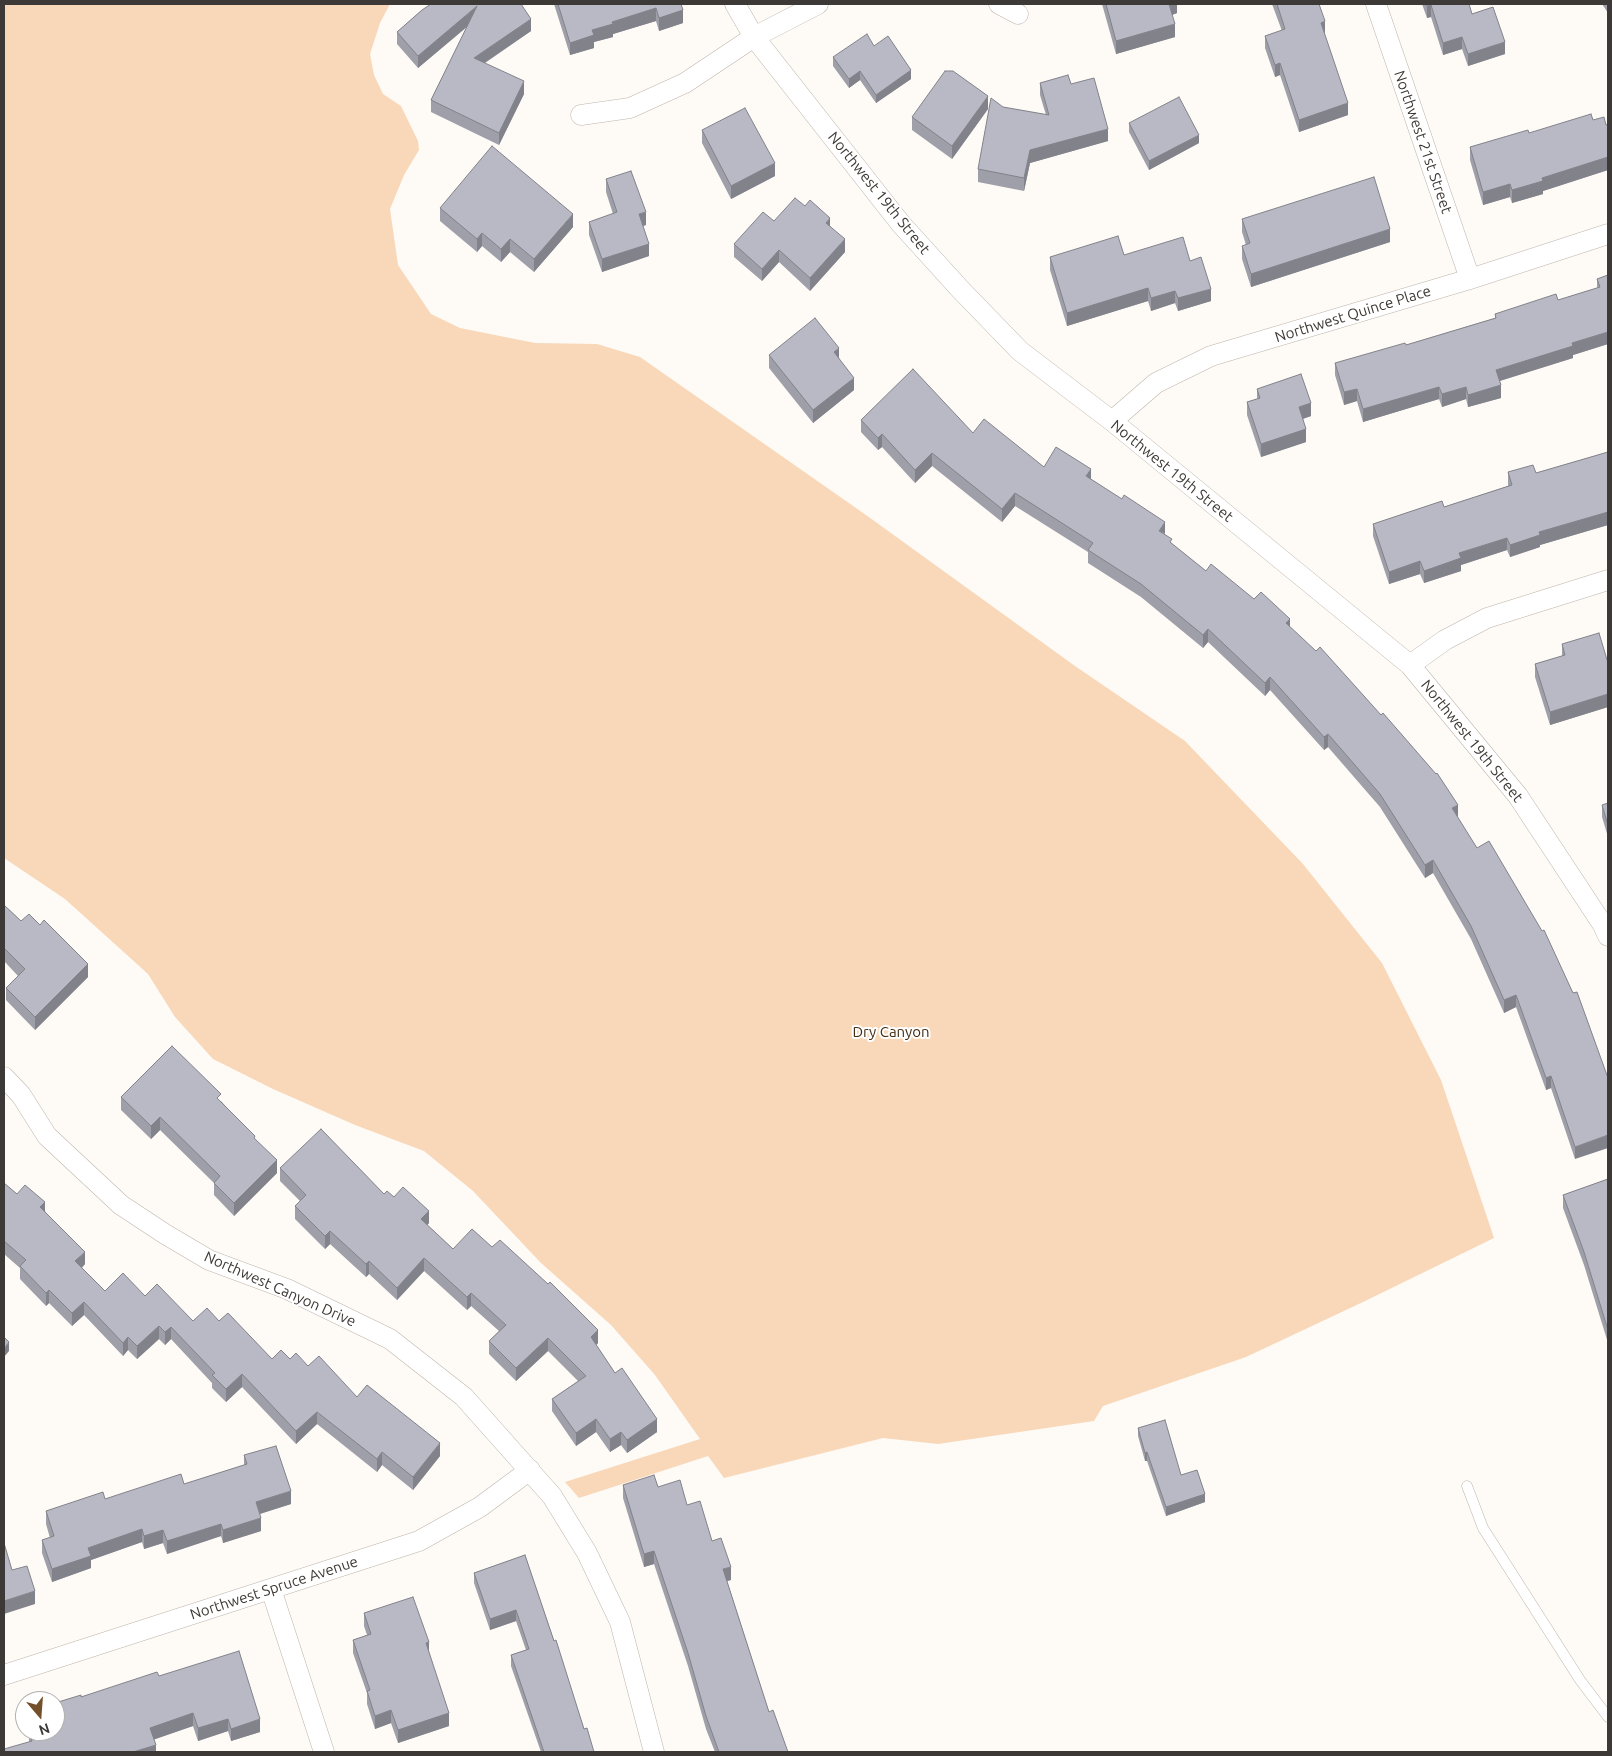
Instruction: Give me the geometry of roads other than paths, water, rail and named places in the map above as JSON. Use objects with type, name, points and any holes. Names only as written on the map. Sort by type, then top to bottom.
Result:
[{"type":"street","name":"Northwest 19th Street","points":[[735,4],[754,37],[901,224],[1020,351],[1112,421],[1410,665],[1518,796],[1607,928]]},
{"type":"street","points":[[581,115],[630,108],[685,83],[754,37],[818,4]]},
{"type":"street","points":[[998,4],[1018,14]]},
{"type":"street","name":"Northwest 21st Street","points":[[1376,4],[1470,280]]},
{"type":"street","name":"Northwest Quince Place","points":[[1112,421],[1156,384],[1211,356],[1470,280],[1608,234]]},
{"type":"street","points":[[1410,665],[1445,640],[1486,618],[1608,580]]},
{"type":"street","name":"Northwest Canyon Drive","points":[[4,1077],[21,1095],[47,1136],[121,1205],[164,1234],[210,1260],[287,1290],[390,1339],[464,1397],[552,1496],[587,1553],[620,1622],[654,1752]]},
{"type":"street","name":"Northwest Spruce Avenue","points":[[4,1676],[419,1541],[480,1507],[530,1470]]},
{"type":"street","points":[[271,1589],[324,1752]]},
{"type":"lane","points":[[1467,1486],[1483,1528],[1580,1680],[1608,1717]]},
{"type":"park label","name":"Dry Canyon","points":[[891,1032]]}]
